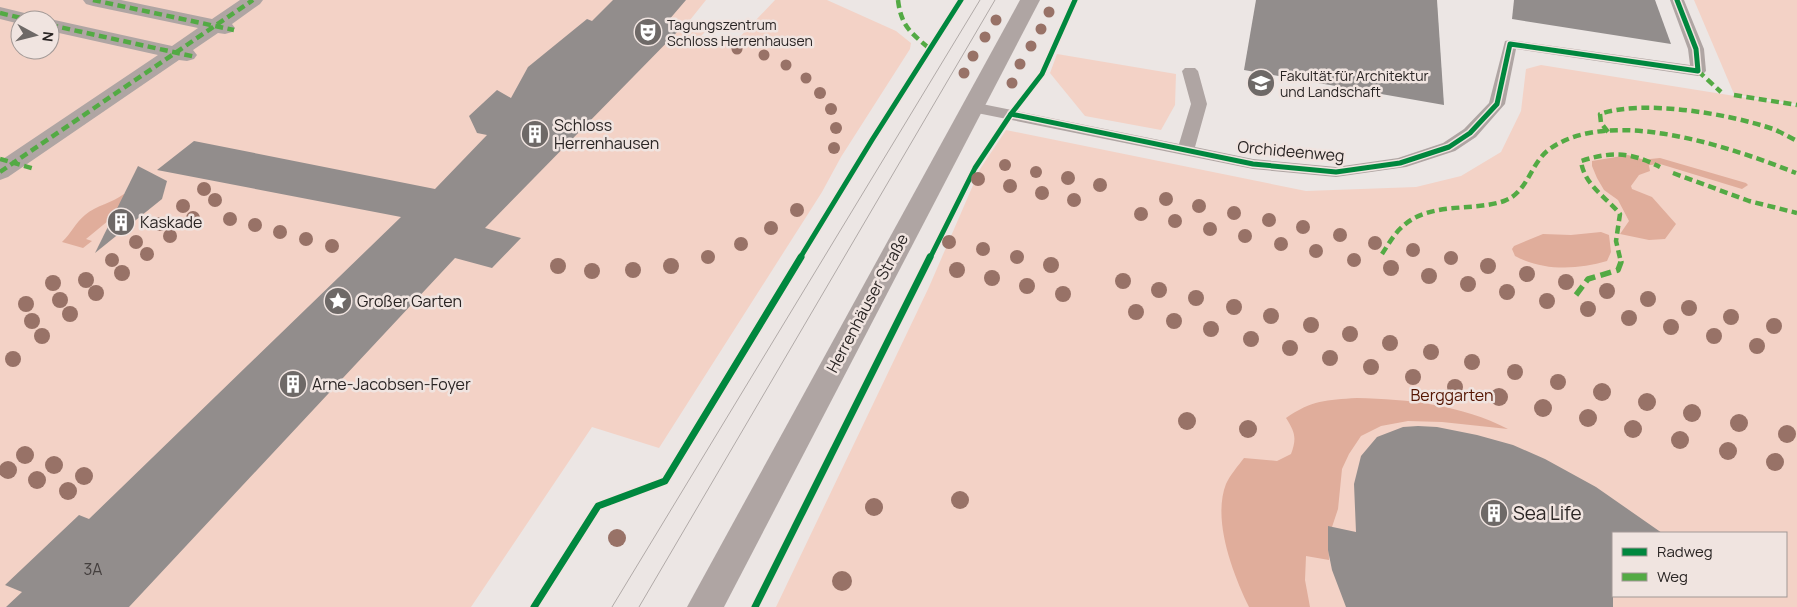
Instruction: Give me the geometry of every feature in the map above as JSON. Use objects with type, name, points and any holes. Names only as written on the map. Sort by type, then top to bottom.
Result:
[{"type":"street","points":[[93,0],[224,28]]},
{"type":"street","points":[[12,165],[185,55],[224,28],[253,0]]},
{"type":"street","name":"Herrenhäuser Straße","points":[[705,607],[1030,0]]},
{"type":"street","points":[[60,27],[185,55]]},
{"type":"lane","name":"Orchideenweg","points":[[972,107],[1254,164],[1336,172],[1400,163],[1449,147],[1470,133],[1497,104],[1510,44],[1698,71],[1696,49],[1677,0]]},
{"type":"lane","points":[[1186,150],[1199,104],[1190,71]]},
{"type":"green space","name":"Großer Garten","points":[[0,0],[706,0],[686,25],[707,30],[701,36],[735,42],[775,0],[827,0],[896,31],[911,43],[910,49],[841,157],[822,192],[659,448],[592,427],[471,607],[0,607]]},
{"type":"green space","points":[[1694,0],[1797,0],[1797,104],[1734,94]]},
{"type":"green space","points":[[1057,54],[1176,74],[1175,105],[1161,130],[1085,116],[1050,73]]},
{"type":"green space","name":"Berggarten","points":[[1541,65],[1797,106],[1797,607],[776,607],[929,287],[980,169],[1006,130],[1306,191],[1416,187],[1461,176],[1501,152],[1521,111],[1526,69]]},
{"type":"shaded area","points":[[1628,155],[1648,161],[1650,171],[1639,175],[1631,186],[1632,189],[1652,197],[1676,224],[1665,239],[1649,240],[1620,234],[1629,221],[1618,200],[1604,190],[1592,166],[1592,161]]},
{"type":"shaded area","points":[[124,194],[146,198],[131,202],[86,239],[92,241],[83,248],[62,242],[85,215]]},
{"type":"shaded area","points":[[1601,232],[1609,235],[1611,252],[1607,261],[1596,264],[1560,268],[1549,267],[1515,256],[1512,249],[1514,246],[1543,234],[1571,235]]},
{"type":"shaded area","points":[[1357,398],[1396,400],[1434,405],[1472,414],[1508,429],[1442,422],[1408,421],[1381,426],[1361,436],[1342,469],[1338,509],[1332,527],[1328,527],[1329,560],[1306,556],[1305,580],[1310,607],[1249,607],[1226,547],[1221,514],[1222,498],[1226,484],[1244,458],[1277,461],[1291,454],[1294,435],[1286,418],[1295,412],[1320,402]]},
{"type":"building","points":[[613,0],[686,0],[668,21],[684,25],[485,228],[521,238],[492,268],[455,258],[129,607],[6,607],[22,592],[5,585],[79,515],[89,519],[401,217],[157,170],[194,141],[435,189],[487,135],[477,133],[469,116],[497,90],[511,98],[528,67],[587,19],[592,21]]},
{"type":"building","points":[[1256,0],[1437,0],[1444,105],[1244,70]]},
{"type":"building","points":[[1514,0],[1655,0],[1671,44],[1512,19]]},
{"type":"building","points":[[138,166],[167,181],[162,199],[95,253]]},
{"type":"building","name":"Sea Life","points":[[1403,427],[1437,427],[1513,445],[1545,459],[1596,487],[1661,532],[1612,532],[1613,607],[1346,607],[1332,570],[1328,550],[1328,526],[1356,532],[1354,484],[1361,456],[1377,437]]},
{"type":"waterway","points":[[1631,164],[1660,161],[1742,185]]},
{"type":"tram line","points":[[612,607],[980,0]]},
{"type":"tram line","points":[[639,607],[995,0]]},
{"type":"marked path","points":[[93,0],[234,30]]},
{"type":"marked path","points":[[0,172],[253,0]]},
{"type":"marked path","points":[[898,0],[903,24],[930,49]]},
{"type":"marked path","points":[[0,13],[10,15]]},
{"type":"marked path","points":[[60,27],[196,57]]},
{"type":"marked path","points":[[1698,71],[1721,92]]},
{"type":"marked path","points":[[1734,95],[1797,105]]},
{"type":"marked path","points":[[1608,132],[1601,123],[1600,114],[1615,109],[1635,107],[1659,108],[1711,115],[1757,125],[1773,129],[1797,141]]},
{"type":"marked path","points":[[1382,254],[1400,229],[1419,216],[1430,212],[1491,204],[1512,197],[1525,184],[1544,153],[1552,147],[1578,136],[1608,131],[1640,131],[1674,136],[1740,152],[1796,173]]},
{"type":"marked path","points":[[1576,295],[1588,279],[1618,270],[1621,262],[1616,241],[1620,214],[1590,183],[1582,169],[1581,161],[1603,155],[1622,154],[1640,158],[1660,167]]},
{"type":"marked path","points":[[0,159],[35,169]]},
{"type":"marked path","points":[[1673,173],[1749,201],[1797,213]]},
{"type":"cycle path","points":[[534,607],[598,506],[665,481],[872,140],[961,0]]},
{"type":"cycle path","points":[[755,607],[975,168],[1011,114],[1042,74],[1075,0]]},
{"type":"cycle path","points":[[1011,114],[1253,164],[1336,172],[1400,163],[1449,147],[1470,133],[1497,104],[1510,44],[1698,71],[1696,49],[1677,0]]},
{"type":"place","name":"Tagungszentrum Schloss Herrenhausen","points":[[648,32]]},
{"type":"place","name":"Fakultät für Architektur und Landschaft","points":[[1261,83]]},
{"type":"place","name":"Schloss Herrenhausen","points":[[535,134]]},
{"type":"place","name":"Kaskade","points":[[121,222]]},
{"type":"place","name":"Großer Garten","points":[[338,301]]},
{"type":"place","name":"Arne-Jacobsen-Foyer","points":[[293,384]]},
{"type":"place","name":"Sea Life","points":[[1494,513]]}]
